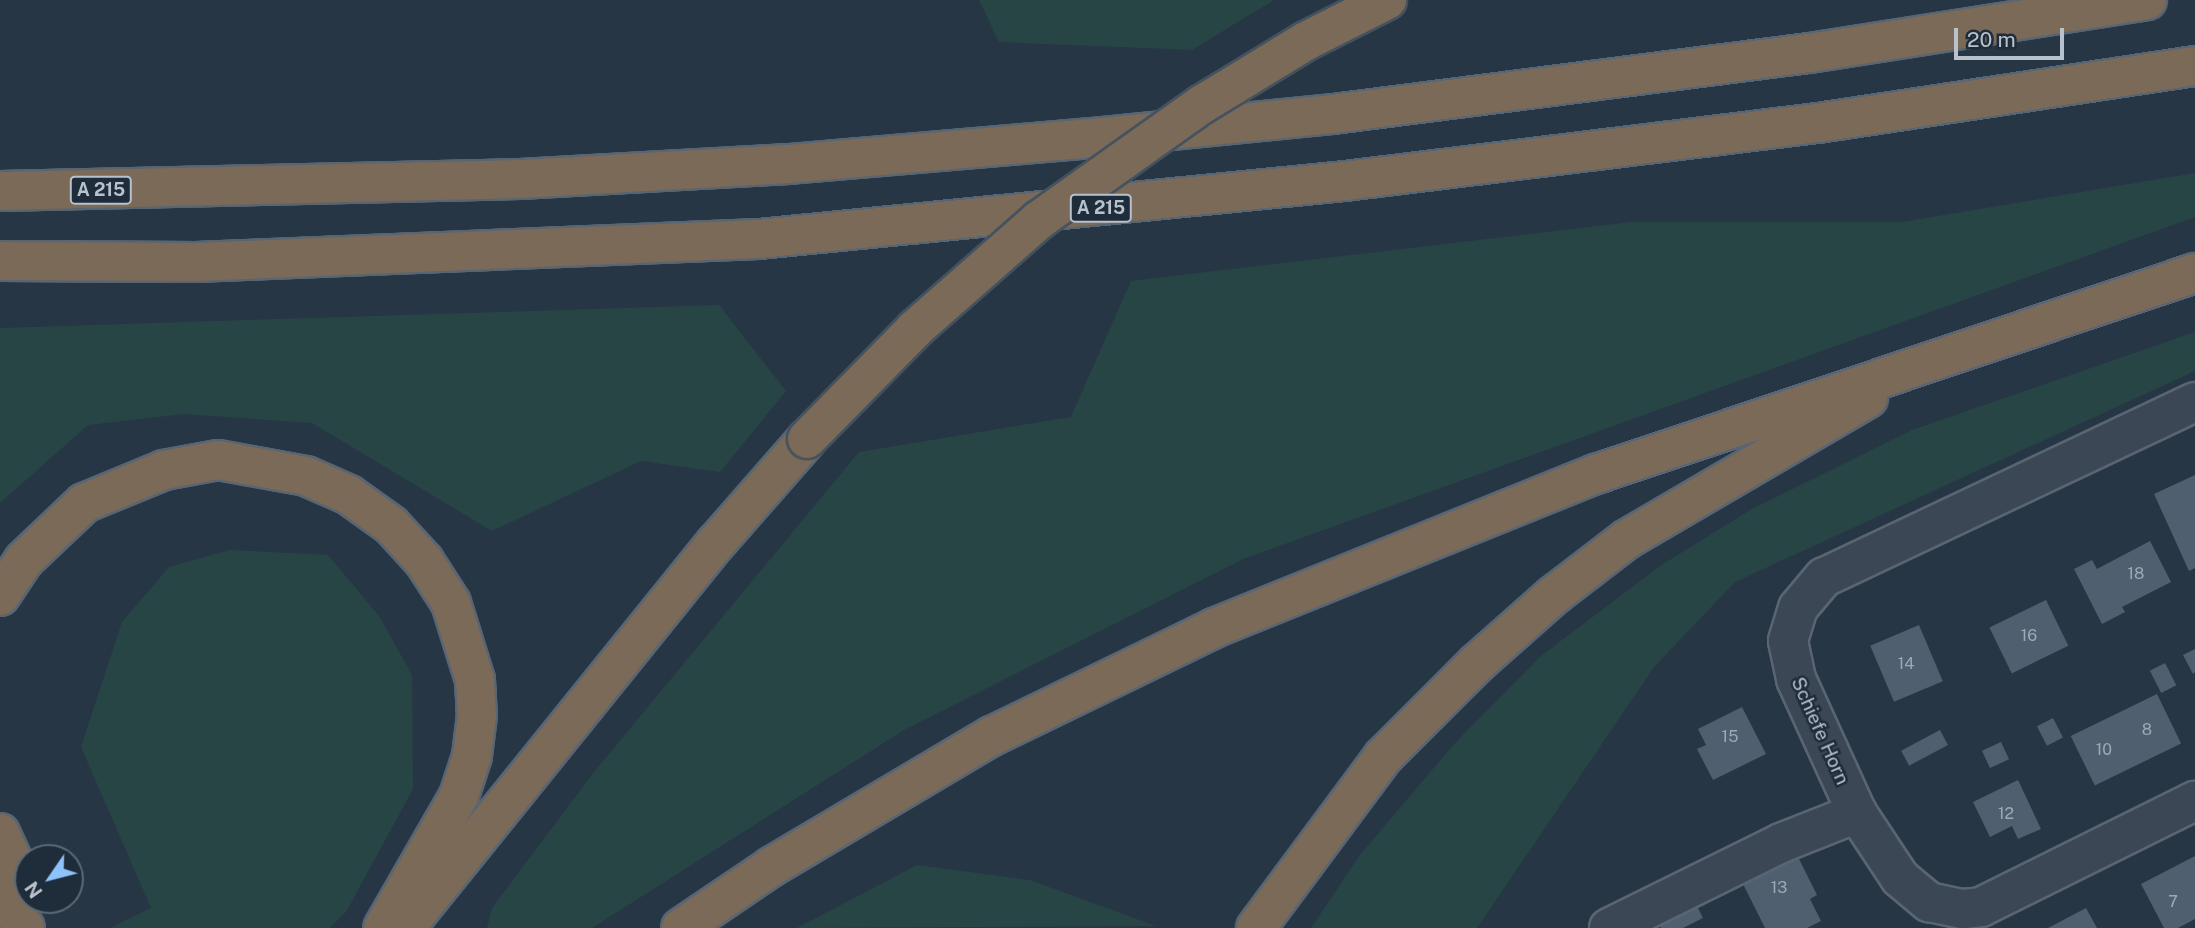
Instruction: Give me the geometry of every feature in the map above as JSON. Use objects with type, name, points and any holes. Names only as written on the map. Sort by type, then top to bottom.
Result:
[{"type":"highway","points":[[405,928],[716,543],[807,439],[915,329],[1050,211],[1200,104],[1306,41],[1387,0]]},
{"type":"highway","name":"A 215","points":[[0,191],[520,180],[789,164],[1082,139],[1333,114],[1809,53],[2147,0]]},
{"type":"highway","name":"A 215","points":[[0,261],[196,262],[759,239],[1069,211],[1818,123],[2195,66]]},
{"type":"highway","points":[[681,928],[771,867],[992,736],[1213,628],[1596,474],[2195,273]]},
{"type":"highway","points":[[1256,928],[1383,757],[1476,664],[1554,595],[1638,533],[1940,357]]},
{"type":"highway","points":[[0,596],[24,560],[84,503],[164,470],[218,460],[306,476],[349,495],[391,525],[424,561],[451,603],[475,680],[477,715],[472,756],[459,796],[383,928]]},
{"type":"highway","points":[[0,833],[14,864]]},
{"type":"highway","points":[[0,894],[25,928]]},
{"type":"street","name":"Schiefe Horn","points":[[2195,402],[1824,577],[1808,591],[1791,624],[1790,661],[1857,813],[1923,915],[1981,907],[2195,801]]},
{"type":"street","points":[[1609,928],[1782,843],[1857,813]]},
{"type":"green space","points":[[979,0],[1274,0],[1192,50],[999,42]]},
{"type":"green space","points":[[2195,173],[2195,217],[1243,559],[904,730],[592,928],[487,928],[492,908],[594,772],[859,452],[1071,417],[1131,281],[1631,222],[1902,222]]},
{"type":"green space","points":[[719,305],[786,391],[720,472],[641,461],[492,531],[312,423],[184,414],[88,425],[0,503],[0,328]]},
{"type":"green space","points":[[2195,332],[2195,371],[1735,582],[1654,667],[1477,928],[1311,928],[1360,855],[1455,743],[1541,656],[1660,566],[1752,509],[1912,430]]},
{"type":"green space","points":[[230,550],[328,555],[379,616],[412,675],[413,789],[346,912],[330,928],[110,928],[151,908],[81,747],[122,622],[169,567]]},
{"type":"green space","points":[[917,865],[1030,880],[1156,926],[797,928]]},
{"type":"building","points":[[2195,475],[2195,568],[2189,571],[2154,494]]},
{"type":"building","points":[[2150,541],[2171,582],[2122,607],[2125,612],[2102,624],[2074,569],[2092,560],[2097,569]]},
{"type":"building","points":[[2046,600],[2068,646],[2012,673],[1989,628]]},
{"type":"building","points":[[1919,625],[1943,681],[1894,702],[1870,646]]},
{"type":"building","points":[[2195,649],[2195,672],[2193,674],[2183,655]]},
{"type":"building","points":[[2165,663],[2176,685],[2161,693],[2150,671]]},
{"type":"building","points":[[2157,694],[2181,743],[2095,786],[2071,736]]},
{"type":"building","points":[[1742,707],[1766,754],[1713,780],[1697,749],[1706,745],[1698,729]]},
{"type":"building","points":[[2053,718],[2063,738],[2047,746],[2037,726]]},
{"type":"building","points":[[1940,730],[1948,745],[1909,766],[1901,751]]},
{"type":"building","points":[[2001,742],[2009,759],[1990,768],[1982,751]]},
{"type":"building","points":[[2018,780],[2041,829],[2018,839],[2012,826],[1990,837],[1973,802]]},
{"type":"building","points":[[1796,853],[1817,895],[1810,899],[1821,921],[1807,928],[1765,928],[1741,880]]},
{"type":"building","points":[[2195,856],[2195,919],[2178,928],[2164,928],[2141,884]]},
{"type":"building","points":[[1693,898],[1703,918],[1683,928],[1661,928],[1655,917]]},
{"type":"building","points":[[2086,908],[2097,928],[2048,928]]}]
